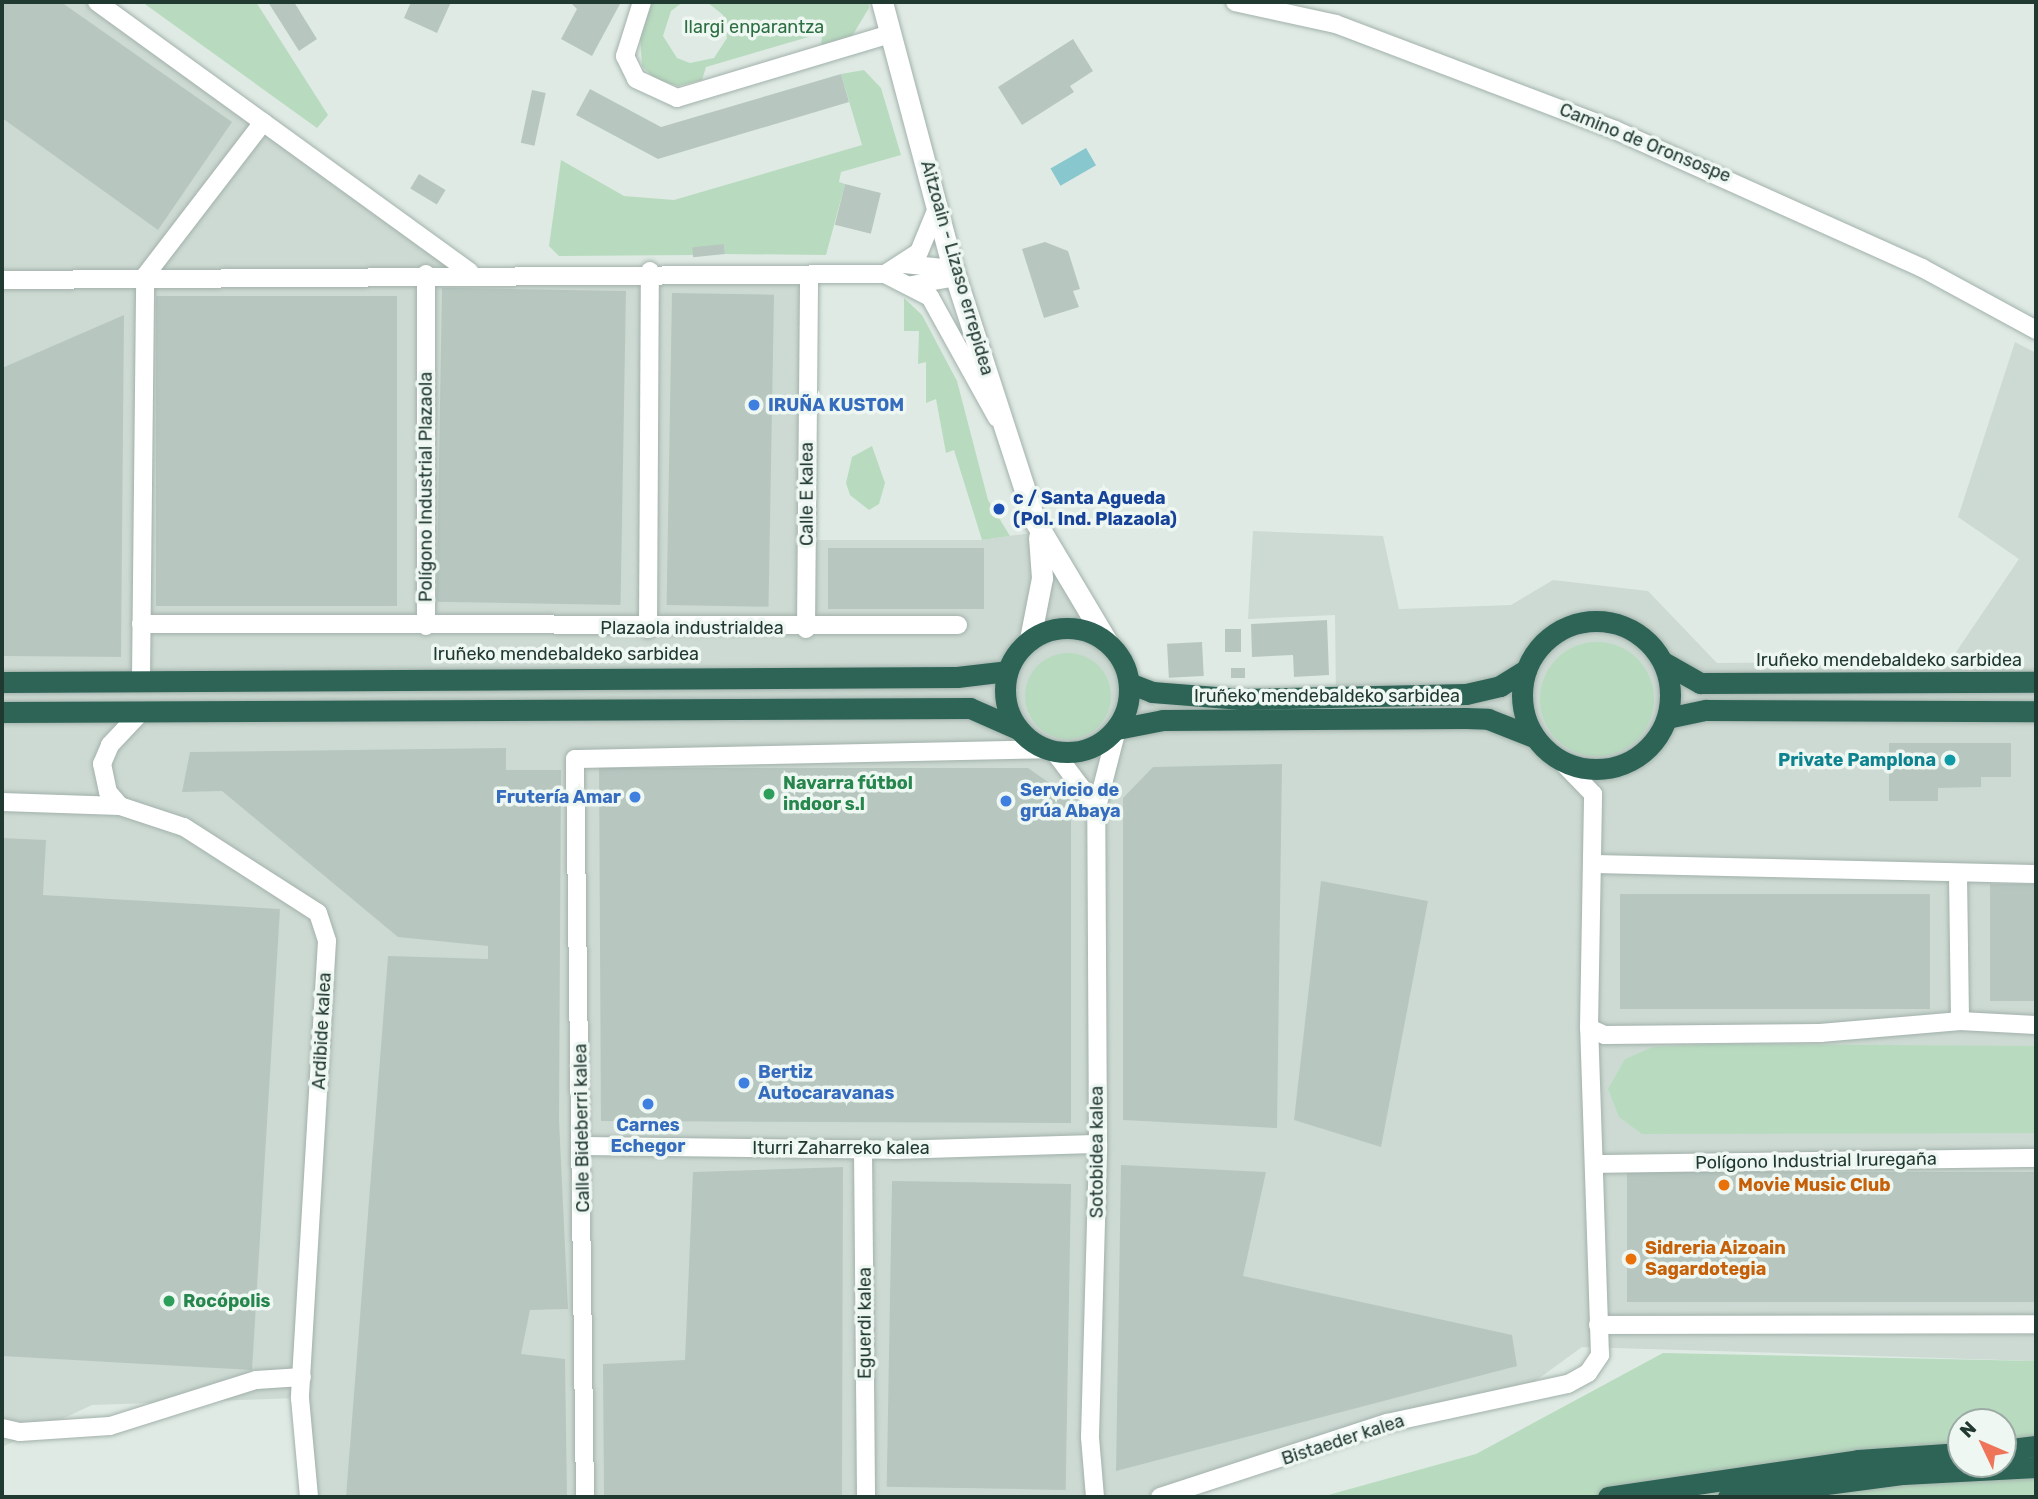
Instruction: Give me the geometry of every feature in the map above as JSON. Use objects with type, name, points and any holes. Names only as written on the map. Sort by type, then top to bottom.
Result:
[{"type":"highway","points":[[1588,621],[1621,625],[1645,640],[1663,662],[1670,690],[1667,718],[1651,746],[1625,764],[1593,770],[1562,762],[1534,737],[1522,705],[1526,670],[1557,632],[1588,621]]},
{"type":"highway","points":[[2,712],[970,708],[1018,729],[1050,750],[1093,747],[1118,729],[1129,683],[1107,642],[1080,628],[1054,628],[1030,639],[1007,671],[1005,701],[1018,729]]},
{"type":"highway","name":"Iruñeko mendebaldeko sarbidea","points":[[1663,662],[1700,683],[2036,682]]},
{"type":"highway","name":"Iruñeko mendebaldeko sarbidea","points":[[1129,683],[1152,692],[1241,699],[1466,694],[1482,693],[1526,670]]},
{"type":"highway","name":"Iruñeko mendebaldeko sarbidea","points":[[2,682],[141,677],[957,677],[1007,671]]},
{"type":"highway","points":[[1667,718],[1706,710],[2036,711]]},
{"type":"highway","name":"Iruñeko mendebaldeko sarbidea","points":[[1118,729],[1163,720],[1465,718],[1488,719],[1534,737]]},
{"type":"highway","points":[[2017,1449],[2036,1447]]},
{"type":"highway","points":[[1608,1497],[1858,1460],[1947,1454]]},
{"type":"highway","points":[[1728,1497],[1903,1474],[2036,1467]]},
{"type":"street","points":[[97,2],[470,272]]},
{"type":"street","points":[[642,2],[625,56],[636,79],[677,98],[891,34]]},
{"type":"street","name":"Aitzoain - Lizaso errepidea","points":[[882,2],[954,273],[1038,532]]},
{"type":"street","name":"Camino de Oronsospe","points":[[1235,2],[1336,24],[1615,130],[1910,262],[2036,330]]},
{"type":"street","points":[[141,677],[145,276],[263,122]]},
{"type":"street","points":[[885,274],[904,264],[928,238],[938,206]]},
{"type":"street","points":[[904,264],[954,273]]},
{"type":"street","points":[[648,629],[650,271]]},
{"type":"street","points":[[2,280],[470,272],[885,274],[912,285],[939,310],[1001,424]]},
{"type":"street","points":[[912,285],[954,273]]},
{"type":"street","name":"Polígono Industrial Plazaola","points":[[141,625],[426,626],[426,274]]},
{"type":"street","name":"Calle E kalea","points":[[806,629],[809,275]]},
{"type":"street","points":[[1030,639],[1042,578],[1038,532]]},
{"type":"street","points":[[1038,532],[1107,642]]},
{"type":"street","name":"Plazaola industrialdea","points":[[426,626],[806,629],[958,625]]},
{"type":"street","points":[[120,806],[108,792],[102,764],[110,745],[142,711]]},
{"type":"street","name":"Sotobidea kalea","points":[[1095,1497],[1090,1437],[1098,1144],[1096,807],[1118,729]]},
{"type":"street","points":[[1050,750],[1096,807]]},
{"type":"street","name":"Calle Bideberri kalea","points":[[585,1497],[584,1146],[575,760],[1050,750]]},
{"type":"street","points":[[1562,762],[1593,794],[1588,1027],[1596,1164],[1598,1325],[2036,1324]]},
{"type":"street","name":"Ardibide kalea","points":[[2,802],[120,806],[184,827],[274,880],[318,913],[327,941],[302,1377],[309,1497]]},
{"type":"street","points":[[1593,864],[1940,867],[1958,876],[2036,874]]},
{"type":"street","points":[[1958,876],[1960,1021]]},
{"type":"street","points":[[1588,1027],[1605,1035],[1820,1033],[1960,1021],[2036,1024]]},
{"type":"street","name":"Iturri Zaharreko kalea","points":[[584,1146],[863,1149],[1098,1144]]},
{"type":"street","name":"Eguerdi kalea","points":[[863,1149],[866,1497]]},
{"type":"street","name":"Polígono Industrial Iruregaña","points":[[1596,1164],[2036,1158]]},
{"type":"street","name":"Bistaeder kalea","points":[[1160,1497],[1387,1423],[1568,1384],[1588,1373],[1600,1354],[1598,1325]]},
{"type":"street","points":[[2,1428],[20,1432],[110,1426],[256,1380],[302,1377]]},
{"type":"shaded area","points":[[2,2],[97,2],[470,272],[809,275],[811,540],[982,540],[1038,532],[1141,697],[1156,706],[1336,702],[1335,615],[1248,619],[1253,531],[1383,536],[1399,609],[1511,605],[1553,580],[1648,591],[1717,663],[1950,661],[2019,559],[1958,517],[2015,342],[2036,353],[2036,1361],[1582,1347],[1512,1398],[1386,1423],[1160,1497],[309,1497],[300,1398],[92,1405],[2,1447]]},
{"type":"green space","points":[[142,2],[256,2],[328,115],[317,128]]},
{"type":"green space","name":"Ilargi enparantza","points":[[652,2],[683,2],[671,11],[663,36],[677,58],[690,63],[714,58],[727,38],[723,15],[707,2],[868,2],[869,8],[849,41],[821,49],[822,33],[706,67],[702,80],[678,86],[655,79],[642,66],[640,35]]},
{"type":"green space","points":[[864,70],[881,88],[901,155],[841,172],[839,182],[845,184],[826,255],[725,254],[724,244],[692,255],[559,256],[549,246],[561,160],[624,196],[674,200],[862,145],[841,74]]},
{"type":"green space","points":[[904,298],[922,315],[957,381],[988,500],[1010,536],[982,540],[954,450],[946,453],[936,399],[926,403],[926,362],[918,364],[919,331],[904,331]]},
{"type":"green space","points":[[872,446],[885,483],[879,504],[869,510],[850,495],[846,483],[852,457]]},
{"type":"green space","points":[[1597,642],[1619,646],[1638,658],[1650,677],[1654,699],[1650,721],[1638,740],[1619,752],[1597,756],[1575,752],[1556,740],[1544,721],[1540,699],[1544,677],[1556,658],[1575,646]]},
{"type":"green space","points":[[1060,653],[1076,653],[1099,665],[1108,679],[1111,696],[1108,713],[1099,727],[1076,739],[1060,739],[1044,732],[1032,720],[1025,704],[1025,688],[1032,672],[1044,660]]},
{"type":"green space","points":[[1721,1044],[2036,1046],[2036,1133],[1642,1134],[1619,1117],[1608,1089],[1625,1059],[1653,1047]]},
{"type":"green space","points":[[1663,1353],[2036,1361],[2036,1497],[1321,1497],[1476,1454]]},
{"type":"water","points":[[1086,148],[1096,165],[1060,186],[1050,168]]},
{"type":"building","points":[[2,2],[61,2],[232,122],[158,230],[2,118]]},
{"type":"building","points":[[268,2],[294,2],[317,39],[299,51]]},
{"type":"building","points":[[411,2],[451,2],[437,33],[404,18]]},
{"type":"building","points":[[570,2],[621,2],[592,56],[561,39],[577,9]]},
{"type":"building","points":[[1073,39],[1093,71],[1070,86],[1074,92],[1022,125],[998,87]]},
{"type":"building","points":[[841,74],[849,102],[658,159],[576,115],[590,89],[661,127]]},
{"type":"building","points":[[532,90],[546,93],[534,146],[521,143]]},
{"type":"building","points":[[419,174],[446,190],[437,205],[410,189]]},
{"type":"building","points":[[845,184],[881,193],[871,234],[835,225]]},
{"type":"building","points":[[1045,242],[1068,251],[1080,289],[1073,291],[1079,307],[1044,318],[1022,249]]},
{"type":"building","points":[[724,244],[725,254],[693,257],[692,247]]},
{"type":"building","points":[[442,288],[626,291],[621,605],[437,602]]},
{"type":"building","points":[[672,293],[774,295],[769,607],[667,605]]},
{"type":"building","points":[[156,296],[397,296],[397,606],[156,606]]},
{"type":"building","points":[[124,315],[121,657],[2,656],[2,368]]},
{"type":"building","points":[[828,548],[984,548],[984,609],[828,609]]},
{"type":"building","points":[[1327,620],[1329,675],[1294,677],[1293,655],[1252,657],[1251,624]]},
{"type":"building","points":[[1225,629],[1241,629],[1241,652],[1225,652]]},
{"type":"building","points":[[1202,642],[1204,676],[1169,678],[1167,644]]},
{"type":"building","points":[[1231,668],[1245,668],[1245,678],[1231,678]]},
{"type":"building","name":"Private Pamplona","points":[[1889,743],[2011,743],[2011,777],[1981,777],[1981,787],[1938,788],[1938,801],[1889,801]]},
{"type":"building","points":[[506,748],[506,770],[561,770],[559,1120],[568,1309],[530,1310],[521,1354],[565,1359],[567,1497],[346,1497],[388,956],[488,959],[488,946],[398,937],[222,791],[182,792],[190,752]]},
{"type":"building","points":[[1282,764],[1277,1128],[1123,1120],[1123,798],[1153,767]]},
{"type":"building","points":[[599,768],[1028,768],[1071,798],[1071,1123],[601,1121]]},
{"type":"building","points":[[2,838],[46,840],[43,895],[280,909],[252,1370],[2,1356]]},
{"type":"building","points":[[1321,881],[1428,901],[1381,1147],[1294,1120]]},
{"type":"building","points":[[1990,884],[2036,884],[2036,1001],[1990,1001]]},
{"type":"building","points":[[1620,894],[1930,894],[1930,1009],[1620,1009]]},
{"type":"building","points":[[1121,1165],[1266,1172],[1243,1276],[1512,1335],[1517,1366],[1116,1471]]},
{"type":"building","points":[[843,1167],[842,1497],[604,1497],[603,1364],[685,1360],[693,1172]]},
{"type":"building","points":[[1627,1172],[2036,1172],[2036,1302],[1627,1302]]},
{"type":"building","points":[[892,1181],[1071,1184],[1066,1490],[887,1487]]},
{"type":"place","name":"IRUÑA KUSTOM","points":[[754,405]]},
{"type":"place","name":"c / Santa Agueda (Pol. Ind. Plazaola)","points":[[999,509]]},
{"type":"place","name":"Private Pamplona","points":[[1950,760]]},
{"type":"place","name":"Navarra fútbol indoor s.l","points":[[769,794]]},
{"type":"place","name":"Frutería Amar","points":[[635,797]]},
{"type":"place","name":"Servicio de grúa Abaya","points":[[1006,801]]},
{"type":"place","name":"Bertiz Autocaravanas","points":[[744,1083]]},
{"type":"place","name":"Carnes Echegor","points":[[648,1104]]},
{"type":"place","name":"Movie Music Club","points":[[1724,1185]]},
{"type":"place","name":"Sidreria Aizoain Sagardotegia","points":[[1631,1259]]},
{"type":"place","name":"Rocópolis","points":[[169,1301]]}]
